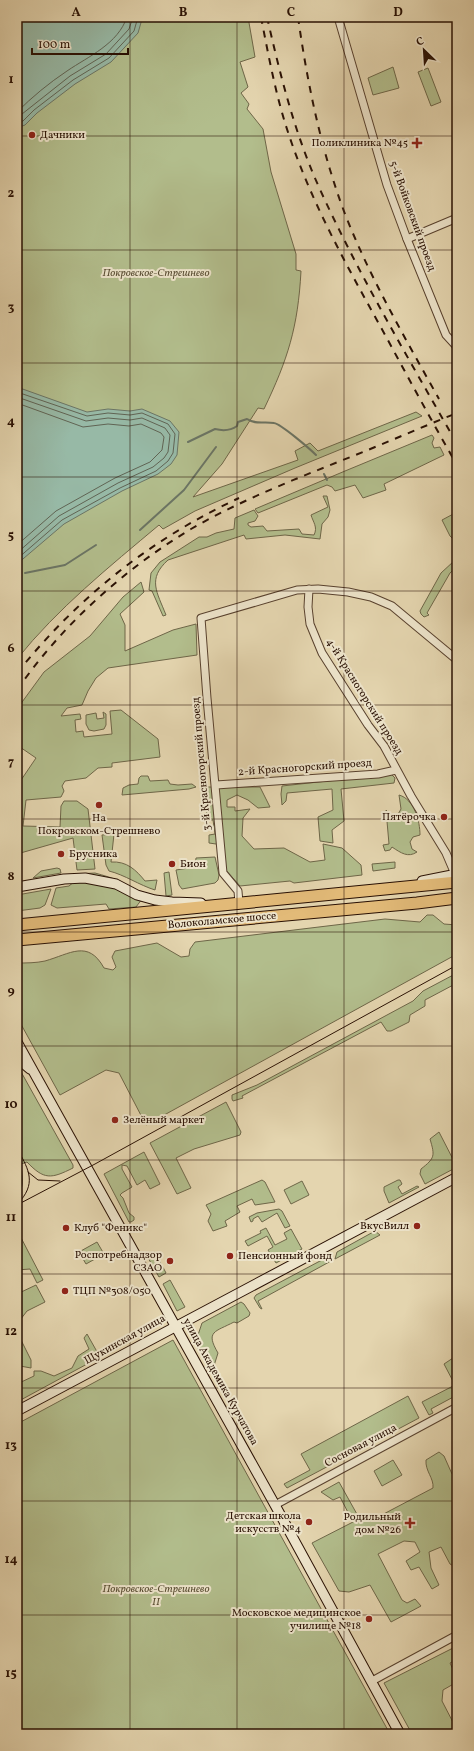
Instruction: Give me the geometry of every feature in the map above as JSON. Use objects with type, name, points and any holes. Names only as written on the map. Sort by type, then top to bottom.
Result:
[{"type":"main road","name":"Волоколамское шоссе","points":[[17,925],[393,888],[456,876]]},
{"type":"main road","points":[[17,887],[64,879],[84,878],[103,880],[116,884],[137,895],[155,900],[172,902],[237,903]]},
{"type":"main road","name":"Волоколамское шоссе","points":[[17,941],[457,898]]},
{"type":"main road","name":"Волоколамское шоссе","points":[[427,902],[457,901]]},
{"type":"main road","name":"улица Академика Курчатова","points":[[17,1042],[275,1505],[400,1734]]},
{"type":"main road","points":[[17,1058],[35,1074]]},
{"type":"main road","name":"Щукинская улица","points":[[17,1411],[174,1326],[457,1177]]},
{"type":"street","name":"5-й Войковский проезд","points":[[338,17],[387,185],[446,335],[457,347]]},
{"type":"street","points":[[407,239],[457,218]]},
{"type":"street","points":[[309,589],[348,592],[382,601],[399,612],[457,660]]},
{"type":"street","name":"3-й Красногорский проезд","points":[[237,903],[238,891],[223,873],[201,618],[283,593],[309,589]]},
{"type":"street","name":"4-й Красногорский проезд","points":[[309,589],[309,616],[315,639],[368,725],[384,746],[411,796],[446,853],[456,876]]},
{"type":"street","name":"2-й Красногорский проезд","points":[[216,785],[378,774],[396,770]]},
{"type":"street","name":"Сосновая улица","points":[[275,1505],[457,1407]]},
{"type":"street","points":[[372,1681],[457,1635]]},
{"type":"green space","name":"Покровское-Стрешнево","points":[[17,17],[248,17],[255,57],[240,62],[248,87],[241,93],[249,104],[247,109],[263,129],[271,172],[296,254],[296,270],[301,271],[300,291],[290,342],[279,374],[264,409],[258,408],[222,464],[193,497],[298,460],[295,451],[310,443],[318,451],[416,412],[422,416],[195,511],[163,529],[159,525],[103,572],[67,605],[49,622],[17,659]]},
{"type":"green space","points":[[393,67],[399,88],[373,95],[368,78]]},
{"type":"green space","points":[[428,68],[441,102],[431,106],[418,72]]},
{"type":"green space","points":[[432,435],[434,438],[432,443],[434,448],[440,447],[444,455],[384,484],[386,490],[363,498],[355,485],[335,491],[332,487],[327,485],[258,513],[255,509],[345,471]]},
{"type":"green space","points":[[323,496],[327,496],[330,510],[328,517],[322,524],[320,539],[285,535],[246,539],[244,535],[168,560],[158,573],[156,580],[157,592],[166,615],[163,616],[152,591],[149,590],[151,573],[160,562],[199,537],[207,537],[216,533],[234,529],[235,518],[254,510],[258,516],[255,521],[248,523],[251,527],[263,526],[267,531],[299,529],[302,534],[314,535],[315,527],[311,515],[328,507]]},
{"type":"green space","points":[[457,512],[457,543],[450,536],[442,520]]},
{"type":"green space","points":[[455,552],[457,554],[457,566],[450,573],[427,613],[429,615],[424,617],[420,611],[441,573],[454,561]]},
{"type":"green space","points":[[141,582],[144,592],[120,614],[125,625],[125,651],[173,630],[196,624],[197,655],[108,668],[96,678],[82,705],[67,708],[61,716],[80,714],[81,719],[75,720],[76,732],[83,731],[84,737],[112,734],[110,711],[121,710],[158,739],[160,757],[112,763],[112,767],[98,768],[86,778],[65,781],[62,786],[64,791],[61,797],[26,800],[23,826],[60,827],[61,806],[64,801],[77,801],[88,809],[95,869],[77,870],[73,838],[17,854],[17,786],[36,758],[17,745],[17,709],[44,672],[90,636],[123,597]]},
{"type":"green space","points":[[103,712],[106,714],[106,725],[104,729],[94,731],[89,730],[86,724],[86,715],[96,713],[97,719],[104,718]]},
{"type":"green space","points":[[391,774],[395,778],[394,783],[341,789],[344,821],[332,830],[333,843],[320,841],[318,817],[333,810],[332,789],[287,793],[286,801],[282,805],[282,786]]},
{"type":"green space","points":[[141,776],[148,776],[150,781],[168,780],[170,784],[192,784],[196,787],[189,789],[122,795],[123,788],[129,785],[138,784]]},
{"type":"green space","points":[[206,787],[260,787],[270,807],[258,808],[248,800],[237,795],[227,800],[227,807],[235,807],[235,811],[250,809],[243,818],[242,836],[254,849],[284,848],[310,862],[325,860],[323,844],[342,848],[361,865],[362,875],[294,883],[290,881],[240,886],[225,869],[223,845],[209,843],[209,835],[215,834],[213,820],[208,820],[204,796]]},
{"type":"green space","points":[[399,795],[409,801],[415,811],[419,823],[420,835],[413,837],[410,842],[412,849],[417,852],[411,855],[401,853],[392,847],[390,850],[385,851],[383,845],[389,844],[386,810],[391,815],[397,816],[401,809]]},
{"type":"green space","points":[[114,834],[111,862],[122,863],[131,867],[145,881],[157,880],[155,890],[109,871],[106,865],[102,835]]},
{"type":"green space","points":[[215,857],[219,875],[218,880],[215,883],[182,889],[179,885],[176,870],[195,867],[196,858]]},
{"type":"green space","points":[[395,862],[395,868],[373,871],[372,864]]},
{"type":"green space","points":[[57,868],[60,869],[61,873],[33,878],[41,871]]},
{"type":"green space","points":[[169,872],[172,895],[166,896],[164,873]]},
{"type":"green space","points":[[95,873],[115,879],[127,885],[138,893],[142,899],[136,907],[109,909],[106,904],[57,908],[51,905],[56,888],[69,886],[75,881],[76,874]]},
{"type":"green space","points":[[51,889],[45,905],[40,908],[17,911],[17,895]]},
{"type":"green space","points":[[427,915],[433,915],[444,924],[457,925],[457,954],[146,1125],[119,1073],[106,1070],[60,1095],[17,1017],[17,963],[42,962],[70,952],[85,951],[98,959],[104,968],[113,970],[116,967],[112,957],[115,951],[157,943],[181,957],[189,956],[190,949],[195,942],[385,919],[420,922]]},
{"type":"green space","points":[[457,973],[457,983],[425,1000],[425,1006],[410,1015],[409,1022],[391,1031],[387,1031],[381,1022],[242,1096],[243,1098],[233,1101],[232,1095],[257,1085],[413,1001],[423,991]]},
{"type":"green space","points":[[17,1068],[20,1070],[73,1165],[73,1168],[53,1176],[48,1176],[38,1172],[27,1162],[21,1164],[22,1185],[20,1193],[17,1197]]},
{"type":"green space","points":[[226,1102],[241,1132],[240,1135],[194,1149],[176,1158],[191,1188],[177,1194],[150,1143]]},
{"type":"green space","points":[[439,1132],[457,1167],[425,1184],[420,1174],[421,1169],[433,1156],[433,1149],[430,1139]]},
{"type":"green space","points":[[144,1152],[160,1184],[150,1189],[145,1180],[137,1185],[127,1166],[122,1165],[122,1169],[132,1187],[120,1195],[123,1198],[129,1213],[134,1217],[134,1220],[129,1222],[104,1174]]},
{"type":"green space","points":[[262,1180],[265,1182],[275,1202],[255,1205],[252,1199],[237,1206],[240,1212],[225,1221],[227,1226],[213,1231],[208,1221],[211,1214],[206,1205]]},
{"type":"green space","points":[[400,1180],[402,1184],[398,1187],[402,1194],[417,1186],[419,1187],[389,1203],[384,1187]]},
{"type":"green space","points":[[302,1181],[309,1195],[291,1204],[284,1190]]},
{"type":"green space","points":[[279,1209],[282,1211],[290,1226],[285,1228],[277,1213],[262,1222],[258,1216],[251,1222],[249,1217],[257,1213]]},
{"type":"green space","points":[[266,1228],[275,1245],[287,1239],[284,1233],[291,1229],[302,1249],[276,1263],[268,1250],[273,1247],[267,1236],[248,1246],[245,1241],[261,1233],[260,1231]]},
{"type":"green space","points":[[17,1230],[43,1280],[37,1283],[30,1269],[17,1270]]},
{"type":"green space","points":[[375,1231],[380,1235],[335,1259],[337,1252]]},
{"type":"green space","points":[[97,1242],[104,1254],[86,1264],[79,1252]]},
{"type":"green space","points":[[155,1252],[166,1273],[159,1277],[147,1256]]},
{"type":"green space","points":[[326,1259],[331,1261],[258,1301],[262,1309],[260,1308],[254,1298],[256,1295]]},
{"type":"green space","points":[[170,1280],[185,1307],[177,1311],[163,1284]]},
{"type":"green space","points":[[36,1285],[45,1302],[27,1311],[17,1324],[17,1294]]},
{"type":"green space","points":[[241,1302],[250,1313],[249,1316],[237,1323],[234,1322],[217,1330],[212,1336],[214,1346],[218,1353],[212,1372],[195,1344],[202,1323]]},
{"type":"green space","points":[[17,1332],[31,1360],[31,1368],[20,1366],[17,1360]]},
{"type":"green space","points":[[87,1334],[100,1357],[17,1402],[17,1384],[34,1376],[34,1371],[41,1371],[54,1376],[72,1368],[78,1356],[89,1349],[84,1338]]},
{"type":"green space","name":"Покровское-Стрешнево II","points":[[173,1340],[390,1734],[17,1734],[17,1424]]},
{"type":"green space","points":[[453,1358],[457,1365],[457,1395],[431,1409],[433,1413],[429,1415],[422,1402],[455,1385],[444,1364]]},
{"type":"green space","points":[[408,1396],[419,1418],[287,1488],[284,1484],[310,1470],[301,1454]]},
{"type":"green space","points":[[439,1452],[444,1456],[452,1474],[457,1476],[457,1568],[450,1564],[441,1547],[429,1552],[431,1568],[439,1585],[432,1589],[419,1567],[411,1570],[406,1561],[420,1552],[415,1542],[404,1541],[378,1554],[402,1600],[407,1603],[415,1599],[421,1606],[391,1622],[370,1585],[349,1592],[339,1591],[312,1543],[353,1522],[340,1497],[333,1500],[321,1492],[339,1482],[358,1516],[369,1521],[433,1488],[426,1460]]},
{"type":"green space","points":[[393,1460],[402,1475],[382,1486],[374,1471]]},
{"type":"green space","points":[[457,1646],[457,1659],[450,1663],[457,1678],[457,1682],[443,1690],[442,1701],[457,1730],[457,1734],[412,1734],[384,1683]]},
{"type":"water","points":[[20,17],[142,17],[142,19],[138,33],[111,62],[75,84],[37,113],[25,125],[17,128],[17,19]]},
{"type":"water","points":[[17,387],[87,412],[108,409],[130,411],[142,409],[170,421],[179,432],[177,455],[171,464],[158,474],[122,491],[64,524],[17,564]]},
{"type":"waterway","points":[[188,442],[215,429],[232,429],[237,426],[238,422],[247,419],[253,422],[270,422],[278,424],[316,455]]},
{"type":"waterway","points":[[140,530],[184,490],[216,447]]},
{"type":"waterway","points":[[324,474],[327,480]]},
{"type":"waterway","points":[[25,573],[65,565],[96,545]]},
{"type":"tram line","points":[[17,1205],[95,1164],[457,965]]},
{"type":"tram line","points":[[17,1148],[29,1174],[29,1187],[21,1200]]},
{"type":"tram line","points":[[28,1172],[38,1180],[60,1181]]},
{"type":"railway","points":[[261,17],[282,113],[295,153],[317,206],[343,257],[457,465]]},
{"type":"railway","points":[[267,17],[283,81],[309,165],[333,218],[367,284],[457,444]]},
{"type":"railway","points":[[298,17],[315,113],[327,160],[342,206],[374,280],[439,399]]},
{"type":"railway","points":[[17,690],[54,643],[95,600],[141,562],[191,529],[231,508],[312,472],[457,413]]},
{"type":"railway","points":[[17,673],[40,645],[65,619],[118,572],[146,551],[176,532],[239,498]]},
{"type":"place","name":"Дачники","points":[[32,135]]},
{"type":"place","name":"Поликлиника №45","points":[[417,143]]},
{"type":"place","name":"На Покровском-Стрешнево","points":[[99,805]]},
{"type":"place","name":"Пятёрочка","points":[[444,817]]},
{"type":"place","name":"Брусника","points":[[61,854]]},
{"type":"place","name":"Бион","points":[[172,864]]},
{"type":"place","name":"Зелёный маркет","points":[[115,1120]]},
{"type":"place","name":"ВкусВилл","points":[[417,1226]]},
{"type":"place","name":"Клуб \"Феникс\"","points":[[66,1228]]},
{"type":"place","name":"Пенсионный фонд","points":[[230,1256]]},
{"type":"place","name":"Роспотребнадзор СЗАО","points":[[170,1261]]},
{"type":"place","name":"ТЦП №308/050","points":[[65,1291]]},
{"type":"place","name":"Детская школа искусств №4","points":[[309,1522]]},
{"type":"place","name":"Родильный дом №26","points":[[410,1523]]},
{"type":"place","name":"Московское медицинское училище №18","points":[[369,1619]]}]
